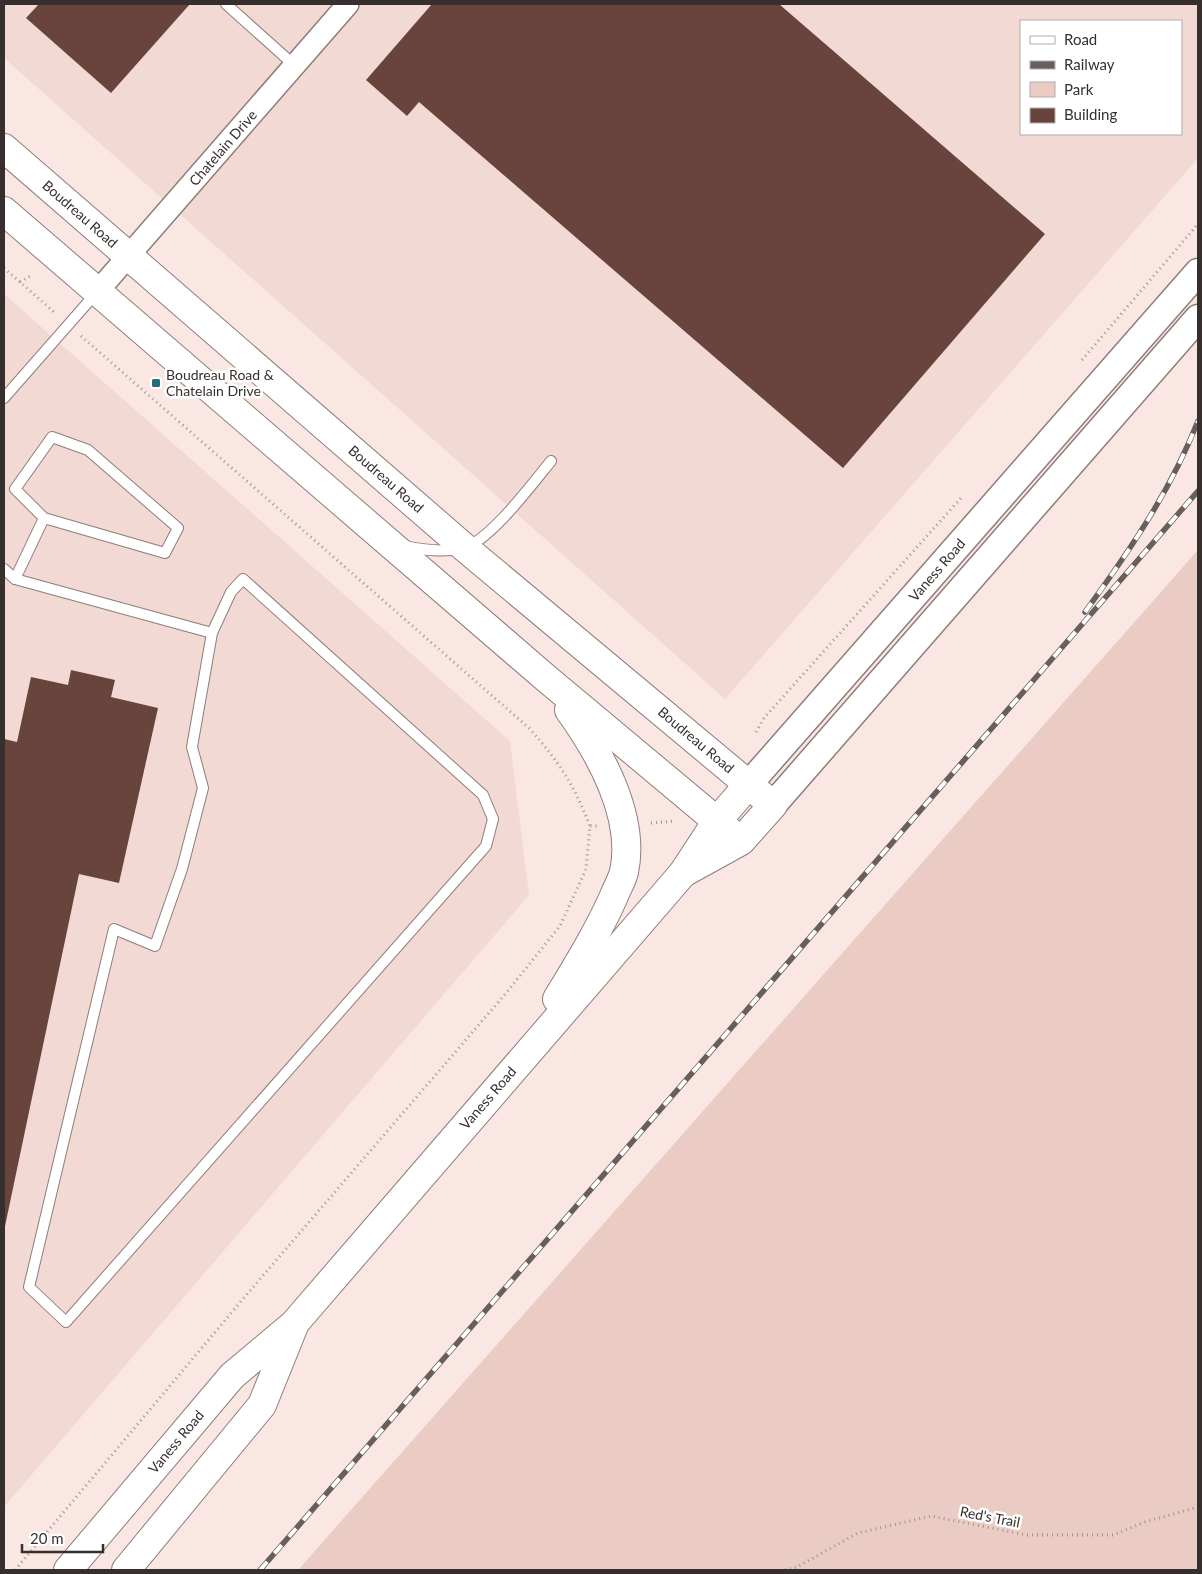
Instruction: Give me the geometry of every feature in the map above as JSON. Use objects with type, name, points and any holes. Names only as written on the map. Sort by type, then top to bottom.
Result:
[{"type":"main road","name":"Boudreau Road","points":[[4,148],[465,548],[773,805]]},
{"type":"main road","points":[[4,211],[547,679],[741,841]]},
{"type":"main road","points":[[519,1062],[589,945],[624,872],[625,835],[620,802],[588,736],[547,679]]},
{"type":"main road","name":"Vaness Road","points":[[68,1570],[232,1376],[294,1324],[683,873],[717,821],[749,784]]},
{"type":"main road","name":"Vaness Road","points":[[683,873],[741,841],[773,805]]},
{"type":"main road","name":"Vaness Road","points":[[126,1570],[262,1405],[294,1324]]},
{"type":"street","name":"Chatelain Drive","points":[[97,292],[348,4]]},
{"type":"street","name":"Vaness Road","points":[[749,784],[1198,272]]},
{"type":"street","name":"Vaness Road","points":[[773,805],[1198,318]]},
{"type":"lane","points":[[226,4],[294,66]]},
{"type":"lane","points":[[4,398],[97,292]]},
{"type":"lane","points":[[52,437],[88,450],[178,528],[165,553],[44,518],[15,489],[52,437]]},
{"type":"lane","points":[[389,542],[418,549],[442,551],[465,548],[484,536],[502,518],[551,461]]},
{"type":"lane","points":[[15,579],[44,518]]},
{"type":"lane","points":[[4,570],[15,579],[212,633]]},
{"type":"lane","points":[[242,579],[483,795],[493,819],[486,846],[66,1322],[29,1288],[114,929],[155,946],[182,869],[203,788],[192,747],[212,633],[231,592],[242,579]]},
{"type":"path","points":[[4,268],[40,299]]},
{"type":"path","points":[[20,282],[32,275]]},
{"type":"path","points":[[92,345],[529,728],[556,759],[575,788],[590,826]]},
{"type":"path","name":"Red's Trail","points":[[785,1570],[797,1566],[858,1532],[931,1516],[1027,1536],[1113,1535],[1145,1522],[1198,1507]]},
{"type":"shaded area","points":[[4,4],[1198,4],[1198,158],[725,699],[4,58]]},
{"type":"shaded area","points":[[4,294],[510,741],[529,895],[4,1507]]},
{"type":"green space","points":[[1198,550],[1198,1570],[298,1570]]},
{"type":"building","points":[[39,4],[190,4],[111,93],[26,18]]},
{"type":"building","points":[[432,4],[779,4],[1045,234],[843,468],[419,102],[407,116],[366,80]]},
{"type":"building","points":[[71,670],[115,680],[111,697],[158,708],[119,883],[79,874],[4,1231],[4,739],[17,742],[31,677],[68,685]]},
{"type":"railway","points":[[1085,612],[1148,520],[1175,472],[1198,421]]},
{"type":"railway","points":[[260,1570],[1198,491]]},
{"type":"place","name":"Boudreau Road & Chatelain Drive","points":[[156,383]]}]
